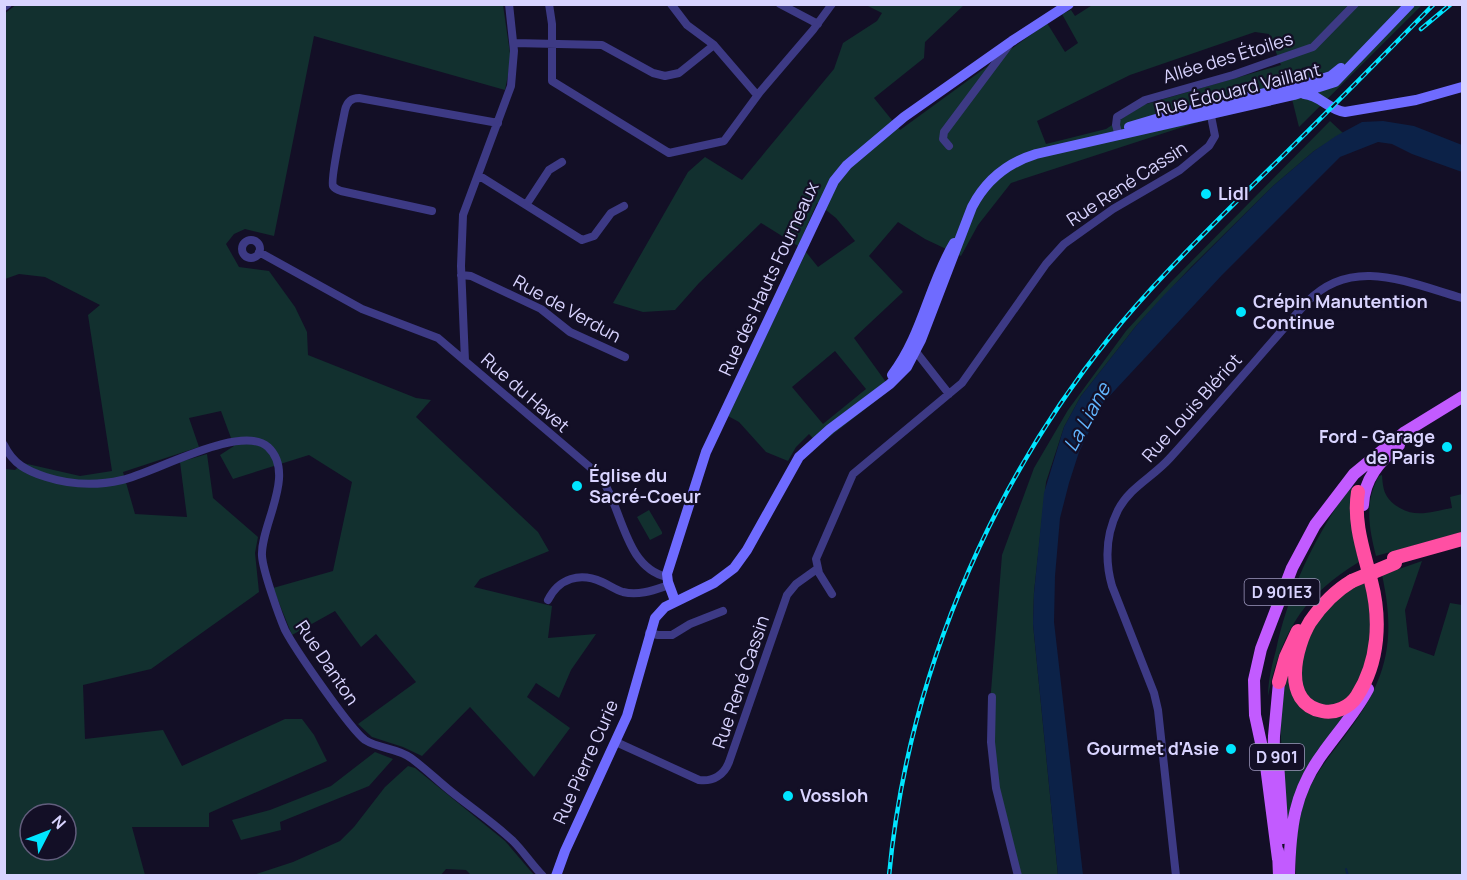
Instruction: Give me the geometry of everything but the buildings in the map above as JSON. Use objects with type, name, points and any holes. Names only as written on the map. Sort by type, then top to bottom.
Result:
[{"type":"highway","name":"D 901E3","points":[[1352,579],[1318,612],[1309,624],[1299,649],[1295,670],[1297,688],[1305,702],[1321,711],[1338,710],[1353,701],[1365,680],[1375,648],[1376,608],[1359,534],[1356,511],[1358,492]]},
{"type":"highway","name":"D 901","points":[[1279,682],[1290,646],[1305,618],[1326,594],[1371,566],[1462,540]]},
{"type":"main road","name":"D 901E3","points":[[1278,859],[1266,766],[1255,711],[1254,685],[1256,666],[1268,628],[1294,562],[1307,537],[1348,481],[1414,425],[1462,396]]},
{"type":"main road","points":[[1287,876],[1292,823],[1299,794],[1316,762],[1364,697],[1380,653],[1383,614],[1380,591],[1365,533],[1362,510],[1365,489],[1375,469],[1393,450],[1462,404]]},
{"type":"main road","name":"D 901E3","points":[[1358,492],[1365,473],[1387,446]]},
{"type":"main road","name":"D 901","points":[[1279,682],[1273,766],[1279,876]]},
{"type":"main road","name":"D 901","points":[[1276,707],[1277,752],[1287,876]]},
{"type":"street","name":"Rue du Havet","points":[[509,4],[514,43],[514,62],[509,90],[463,215],[461,275],[465,361],[598,474],[609,493],[638,559],[648,569],[668,581]]},
{"type":"street","points":[[549,4],[552,81],[667,153],[724,141],[757,95],[818,24],[832,4]]},
{"type":"street","points":[[670,4],[687,25],[714,45],[757,95]]},
{"type":"street","points":[[780,4],[818,24]]},
{"type":"street","name":"Rue des Hauts Fourneaux","points":[[668,581],[682,522],[705,456],[834,181],[848,165],[904,117],[1069,4]]},
{"type":"street","name":"Allée des Étoiles","points":[[1119,134],[1116,124],[1117,117],[1138,102],[1237,74],[1313,47],[1355,4]]},
{"type":"street","name":"Rue Édouard Vaillant","points":[[1210,110],[1294,95],[1322,94],[1334,78],[1371,47],[1410,4]]},
{"type":"street","points":[[949,146],[943,139],[944,132],[1012,41]]},
{"type":"street","points":[[514,43],[605,45],[655,74],[665,76],[679,73],[714,45]]},
{"type":"street","name":"Rue Édouard Vaillant","points":[[675,601],[714,583],[736,565],[799,457],[817,440],[898,377],[913,348],[943,263],[984,188],[1008,166],[1036,154],[1334,78]]},
{"type":"street","points":[[1304,84],[1322,94],[1337,110],[1348,111],[1416,100],[1462,87]]},
{"type":"street","points":[[432,211],[341,191],[334,187],[334,172],[348,102],[359,98],[498,123]]},
{"type":"street","name":"Rue René Cassin","points":[[616,742],[699,780],[709,780],[722,774],[729,762],[787,595],[796,584],[817,569],[817,556],[851,477],[964,380],[1046,264],[1064,244],[1117,206],[1180,170],[1209,146],[1215,136],[1210,110]]},
{"type":"street","points":[[526,205],[549,170],[562,162]]},
{"type":"street","points":[[478,175],[582,240],[594,236],[609,215],[624,206]]},
{"type":"street","points":[[259,252],[362,309],[438,338],[465,361]]},
{"type":"street","name":"Rue de Verdun","points":[[461,275],[471,276],[541,309],[570,332],[625,357]]},
{"type":"street","name":"Rue Louis Blériot","points":[[1176,876],[1158,710],[1109,574],[1108,540],[1118,510],[1134,489],[1170,458],[1306,302],[1326,287],[1349,278],[1374,275],[1462,298]]},
{"type":"street","points":[[913,348],[949,394]]},
{"type":"street","name":"Rue Danton","points":[[4,445],[16,463],[26,470],[58,480],[86,484],[108,483],[133,477],[228,443],[254,440],[265,445],[275,459],[278,479],[276,500],[262,546],[262,560],[283,623],[295,646],[359,734],[375,744],[410,756],[512,840],[543,876]]},
{"type":"street","points":[[817,569],[832,594]]},
{"type":"street","points":[[548,600],[557,585],[578,576],[590,577],[624,592],[646,593],[668,581],[675,601]]},
{"type":"street","name":"Rue Pierre Curie","points":[[556,876],[630,707],[657,615],[675,601]]},
{"type":"street","points":[[650,633],[672,635],[692,623],[723,611]]},
{"type":"street","points":[[992,697],[991,742],[996,788],[1018,876]]},
{"type":"green space","points":[[17,4],[503,5],[511,60],[505,90],[314,36],[274,236],[245,229],[234,234],[226,244],[239,267],[269,271],[295,307],[307,332],[308,355],[416,398],[431,400],[416,417],[538,532],[549,551],[480,579],[474,587],[552,606],[548,638],[596,634],[571,670],[559,698],[536,683],[527,697],[570,728],[534,777],[470,707],[422,756],[372,737],[358,724],[416,682],[376,634],[361,647],[335,611],[292,635],[273,588],[333,571],[352,482],[309,455],[233,479],[220,455],[234,446],[221,411],[189,418],[199,447],[123,472],[135,514],[187,517],[180,462],[207,454],[213,498],[258,537],[255,553],[259,592],[151,669],[83,685],[85,739],[163,730],[182,766],[285,719],[302,719],[314,735],[327,761],[209,813],[209,827],[132,827],[145,875],[5,875],[5,469],[15,470],[23,463],[80,476],[112,471],[88,315],[100,305],[45,277],[19,274],[5,279],[4,14]]},
{"type":"green space","points":[[1094,4],[1422,5],[1299,127],[1292,99],[1192,124],[1011,183],[978,225],[961,256],[925,239],[898,222],[869,256],[903,292],[854,338],[891,389],[819,445],[809,434],[796,447],[788,461],[766,452],[739,422],[728,416],[806,252],[818,267],[855,241],[836,218],[817,203],[798,246],[761,223],[699,283],[675,310],[643,312],[613,303],[688,172],[705,157],[742,180],[834,69],[843,43],[877,21],[882,13],[866,5],[964,5],[925,42],[924,58],[874,98],[900,130],[1047,23],[1065,52],[1078,43],[1062,14],[1071,10],[1075,16]],"holes":[[[1255,32],[1269,34],[1281,65],[1143,105],[1106,129],[1046,144],[1037,121],[1130,75]],[[835,351],[866,389],[823,424],[792,387]]]},
{"type":"green space","points":[[1330,121],[1343,133],[1314,151],[1273,186],[1191,267],[1136,326],[1081,396],[1064,427],[1046,482],[1034,592],[1033,624],[1058,875],[1016,876],[997,802],[989,716],[1002,555],[1034,468],[1068,410],[1126,331],[1169,284]]},
{"type":"green space","points":[[1382,475],[1388,498],[1395,505],[1409,512],[1422,513],[1452,508],[1450,497],[1462,494],[1462,532],[1376,556],[1369,515],[1374,486],[1379,476]]},
{"type":"green space","points":[[1353,482],[1352,522],[1359,562],[1323,588],[1297,618],[1280,653],[1268,696],[1282,627],[1297,583],[1327,522]]},
{"type":"green space","points":[[649,510],[662,532],[650,540],[637,517]]},
{"type":"green space","points":[[1422,561],[1405,610],[1409,647],[1434,656],[1450,603],[1462,605],[1462,875],[1296,876],[1298,830],[1307,794],[1321,768],[1370,698],[1384,661],[1388,642],[1388,621],[1382,575]]},
{"type":"green space","points":[[1366,580],[1371,609],[1369,651],[1351,710],[1298,789],[1290,808],[1287,826],[1285,826],[1280,716],[1283,686],[1290,657],[1336,598]]},
{"type":"green space","points":[[375,752],[393,759],[369,786],[280,822],[281,830],[241,840],[232,820],[270,810],[331,786]]},
{"type":"green space","points":[[408,766],[415,768],[505,841],[534,875],[471,875],[466,870],[446,869],[440,876],[250,876],[293,862],[340,841],[385,787]]},
{"type":"water","name":"La Liane","points":[[1383,121],[1414,126],[1462,145],[1462,172],[1412,154],[1392,144],[1378,142],[1340,157],[1222,275],[1103,403],[1079,452],[1060,518],[1054,622],[1083,875],[1058,875],[1033,624],[1044,493],[1064,427],[1081,396],[1136,326],[1273,186],[1314,151],[1336,136],[1362,122]]},
{"type":"waterway","points":[[1346,869],[1348,876]]},
{"type":"railway","points":[[889,876],[899,803],[914,731],[934,661],[960,591],[991,524],[1026,459],[1065,397],[1109,338],[1143,298],[1434,4]]},
{"type":"railway","points":[[1421,29],[1451,4]]},
{"type":"place","name":"Lidl","points":[[1206,194]]},
{"type":"place","name":"Crépin Manutention Continue","points":[[1241,312]]},
{"type":"place","name":"Ford - Garage de Paris","points":[[1447,447]]},
{"type":"place","name":"Église du Sacré-Coeur","points":[[577,486]]},
{"type":"place","name":"Gourmet d'Asie","points":[[1231,749]]},
{"type":"place","name":"Vossloh","points":[[788,796]]}]
